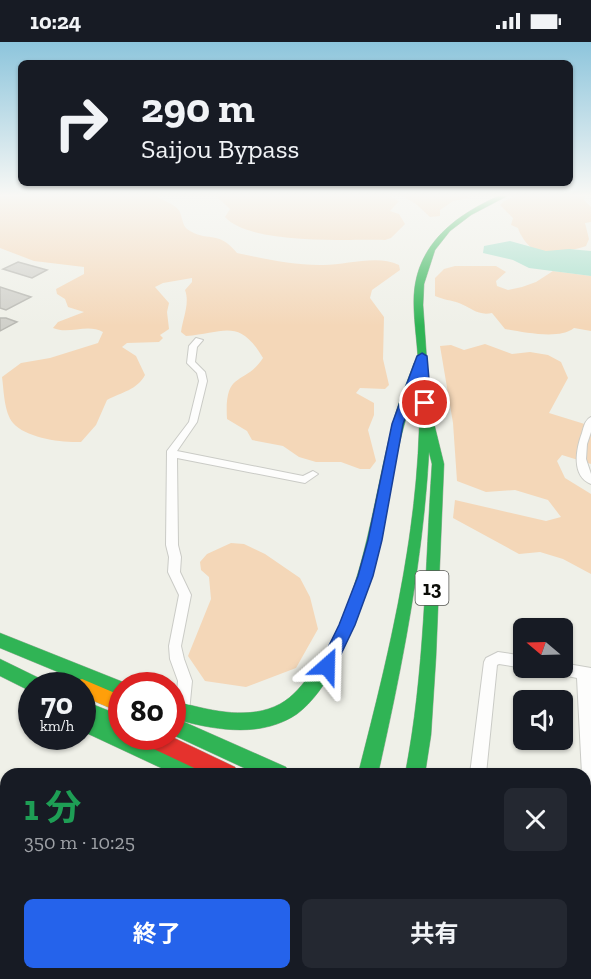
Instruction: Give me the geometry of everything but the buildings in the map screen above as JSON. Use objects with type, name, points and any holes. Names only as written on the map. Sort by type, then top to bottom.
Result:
[{"type":"main road","points":[[370,768],[388,697],[412,561],[424,446],[425,403],[420,288],[425,264],[440,239]]},
{"type":"main road","points":[[186,713],[216,721],[236,723],[260,720],[283,712],[302,699],[327,666],[365,576],[375,540],[398,424],[422,356]]},
{"type":"main road","name":"13","points":[[416,768],[422,735],[428,657],[438,464],[425,403]]},
{"type":"main road","points":[[0,641],[53,672]]},
{"type":"main road","points":[[0,641],[108,684]]},
{"type":"main road","points":[[0,668],[18,677]]},
{"type":"main road","points":[[0,668],[18,682]]},
{"type":"main road","points":[[96,727],[183,768]]},
{"type":"main road","points":[[186,732],[266,768]]},
{"type":"main road","points":[[180,750],[216,768]]},
{"type":"street","points":[[182,672],[175,646],[185,595],[174,568],[172,451],[193,422],[202,381],[201,372],[191,363],[193,346],[199,340]]},
{"type":"street","points":[[591,420],[579,459],[583,471],[591,481]]},
{"type":"street","points":[[172,455],[181,454],[305,480],[314,474]]},
{"type":"street","points":[[478,768],[491,662],[498,658],[513,660]]},
{"type":"street","points":[[587,673],[590,768]]},
{"type":"street","points":[[175,764],[178,750]]},
{"type":"shaded area","points":[[0,239],[217,239],[224,241],[237,253],[299,264],[330,265],[380,260],[399,265],[400,270],[372,290],[370,298],[384,317],[383,359],[389,385],[385,389],[360,388],[356,393],[374,403],[374,415],[368,430],[376,461],[370,469],[360,469],[341,462],[316,462],[299,457],[283,446],[252,440],[247,431],[227,419],[227,403],[232,385],[256,367],[263,358],[254,345],[238,332],[230,330],[186,336],[181,332],[186,305],[185,290],[192,282],[192,278],[163,283],[155,287],[169,303],[167,312],[169,329],[160,335],[163,338],[159,342],[127,343],[122,347],[136,356],[145,375],[138,384],[107,400],[96,425],[81,442],[45,439],[26,432],[10,418],[2,377],[21,363],[50,358],[98,343],[103,332],[91,329],[59,330],[53,328],[58,322],[84,312],[68,307],[65,299],[57,294],[56,289],[84,274],[84,267],[34,261],[0,248]]},
{"type":"shaded area","points":[[298,239],[389,239],[385,240]]},
{"type":"shaded area","points":[[523,239],[589,239],[586,246],[581,248],[551,251],[537,250]]},
{"type":"shaded area","points":[[510,241],[546,251],[569,249],[591,251],[591,276],[529,268],[513,260],[483,253],[484,246]]},
{"type":"shaded area","points":[[455,266],[496,266],[506,272],[496,281],[497,286],[508,290],[536,282],[553,271],[591,276],[591,331],[574,328],[568,332],[551,334],[505,329],[492,313],[479,312],[435,296],[435,278],[444,269]]},
{"type":"shaded area","points":[[485,344],[512,354],[530,352],[548,355],[561,362],[568,378],[549,413],[591,426],[591,464],[562,455],[557,461],[565,478],[591,494],[591,574],[563,559],[540,552],[519,554],[453,518],[455,500],[546,521],[561,517],[548,500],[515,490],[486,492],[457,481],[453,423],[440,346],[451,345],[464,350]]},
{"type":"shaded area","points":[[231,543],[244,544],[265,554],[300,578],[310,597],[318,629],[296,668],[246,687],[205,681],[188,656],[211,599],[209,577],[201,570],[200,562],[207,554]]},
{"type":"traffic: fast","points":[[369,768],[396,651],[417,527],[425,420],[420,284],[425,263],[439,239]]},
{"type":"traffic: fast","points":[[186,713],[221,720],[260,720],[285,711],[296,704],[322,672],[352,613],[362,583],[398,424],[419,363]]},
{"type":"traffic: fast","points":[[416,768],[422,735],[428,657],[438,464],[427,410]]},
{"type":"traffic: fast","points":[[0,640],[108,684]]},
{"type":"traffic: fast","points":[[0,667],[18,676]]},
{"type":"traffic: fast","points":[[96,714],[108,719]]},
{"type":"traffic: fast","points":[[96,728],[182,768]]},
{"type":"traffic: fast","points":[[186,732],[266,768]]},
{"type":"traffic: slow","points":[[96,693],[108,699]]},
{"type":"traffic: jam","points":[[177,750],[215,768]]},
{"type":"route","points":[[327,666],[365,576],[375,540],[401,412],[422,356],[425,403]]}]
